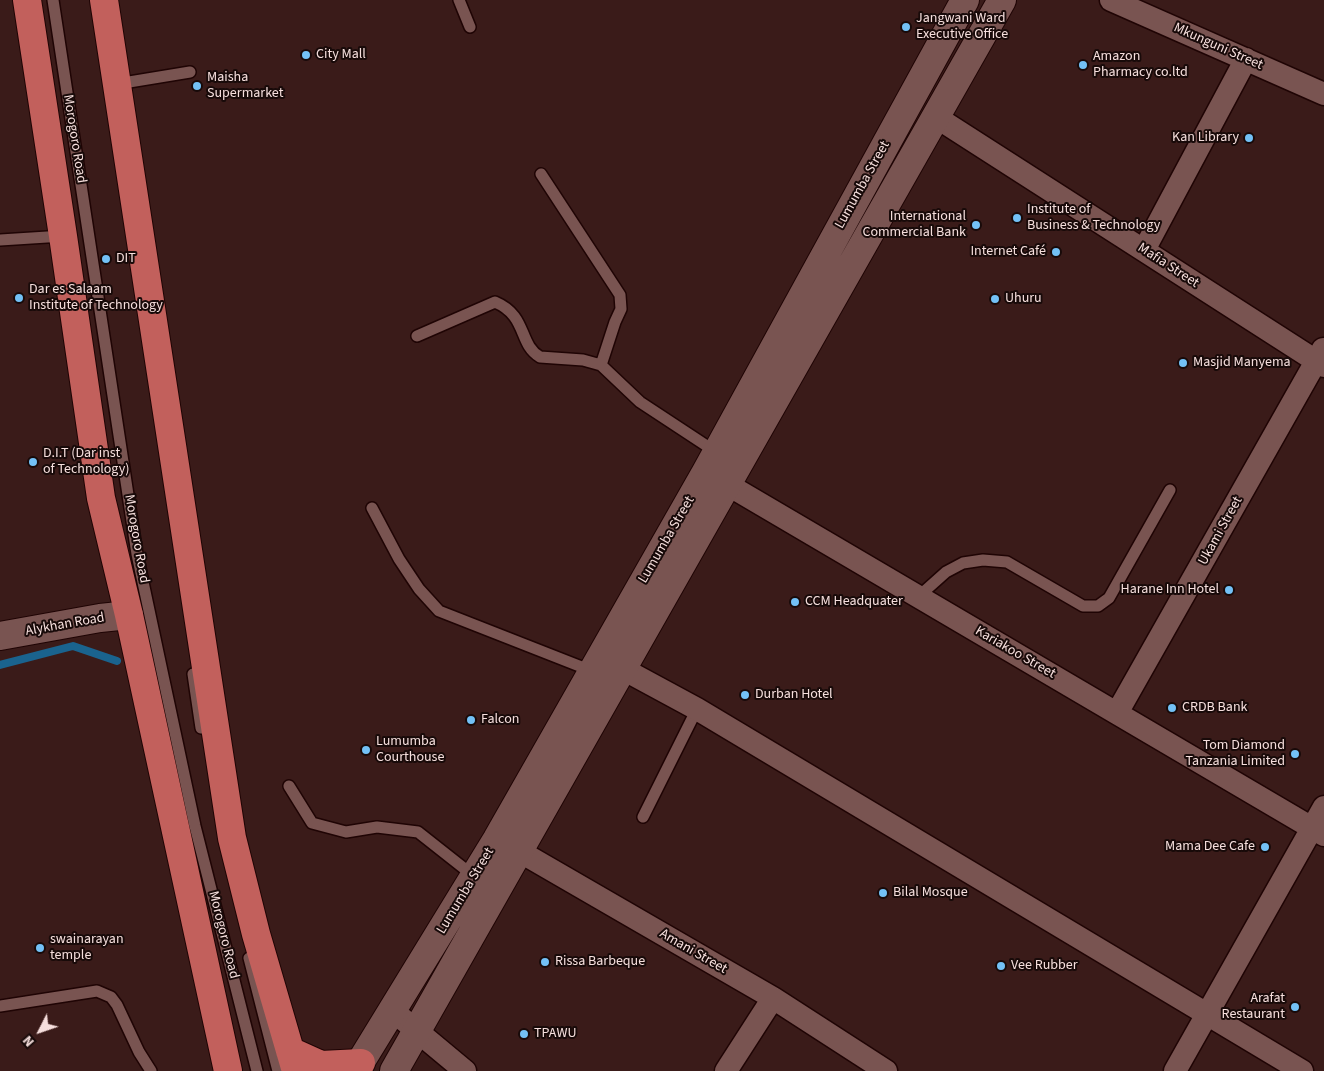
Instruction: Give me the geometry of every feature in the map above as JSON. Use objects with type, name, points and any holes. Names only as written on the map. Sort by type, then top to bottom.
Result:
[{"type":"highway","name":"Morogoro Road","points":[[27,0],[64,236],[101,498],[129,615],[228,1071]]},
{"type":"highway","points":[[104,0],[232,838],[288,1064],[358,1067]]},
{"type":"main road","name":"Lumumba Street","points":[[358,1067],[475,876],[508,845],[623,670],[717,469],[964,0]]},
{"type":"main road","name":"Lumumba Street","points":[[394,1071],[418,1032],[592,671],[936,117],[1002,0]]},
{"type":"main road","name":"Alykhan Road","points":[[0,636],[100,618],[129,615]]},
{"type":"street","name":"Mkunguni Street","points":[[1111,0],[1324,94]]},
{"type":"street","points":[[1144,250],[1246,59]]},
{"type":"street","name":"Mafia Street","points":[[936,117],[1144,250],[1322,358]]},
{"type":"street","name":"Ukami Street","points":[[1117,713],[1322,358]]},
{"type":"street","name":"Kariakoo Street","points":[[717,469],[918,597],[1318,832]]},
{"type":"street","points":[[623,670],[697,709],[1302,1071]]},
{"type":"street","points":[[1175,1071],[1206,1014],[1318,832],[1324,807]]},
{"type":"street","name":"Amani Street","points":[[508,845],[772,998],[886,1071]]},
{"type":"street","points":[[726,1071],[772,998]]},
{"type":"street","points":[[393,1011],[465,1071]]},
{"type":"lane","name":"Morogoro Road","points":[[53,0],[138,554],[195,826],[257,1071]]},
{"type":"lane","points":[[459,0],[470,27]]},
{"type":"lane","points":[[117,84],[190,72]]},
{"type":"lane","points":[[541,174],[620,296],[621,309],[601,365]]},
{"type":"lane","points":[[127,225],[178,558]]},
{"type":"lane","points":[[0,240],[64,236]]},
{"type":"lane","points":[[417,336],[495,302],[512,311],[521,325],[531,351],[540,357],[583,360],[601,365],[640,402],[717,469]]},
{"type":"lane","points":[[918,597],[946,572],[963,562],[982,560],[1007,562],[1083,606],[1098,606],[1109,598],[1170,490]]},
{"type":"lane","points":[[372,508],[409,574],[420,590],[439,611],[592,671]]},
{"type":"lane","points":[[192,666],[204,743]]},
{"type":"lane","points":[[643,817],[697,709]]},
{"type":"lane","points":[[289,786],[312,823],[346,832],[377,827],[418,832],[475,876]]},
{"type":"lane","name":"Morogoro Road","points":[[246,945],[288,1064]]},
{"type":"lane","points":[[0,1006],[97,991],[111,997],[117,1005],[139,1052],[151,1071]]},
{"type":"waterway","points":[[0,665],[73,646],[117,661]]},
{"type":"place","name":"Jangwani Ward Executive Office","points":[[906,27]]},
{"type":"place","name":"City Mall","points":[[306,55]]},
{"type":"place","name":"Amazon Pharmacy co.ltd","points":[[1083,65]]},
{"type":"place","name":"Maisha Supermarket","points":[[197,86]]},
{"type":"place","name":"Kan Library","points":[[1249,138]]},
{"type":"place","name":"Institute of Business & Technology","points":[[1017,218]]},
{"type":"place","name":"International Commercial Bank","points":[[976,225]]},
{"type":"place","name":"Internet Café","points":[[1056,252]]},
{"type":"place","name":"DIT","points":[[106,259]]},
{"type":"place","name":"Dar es Salaam Institute of Technology","points":[[19,298]]},
{"type":"place","name":"Uhuru","points":[[995,299]]},
{"type":"place","name":"Masjid Manyema","points":[[1183,363]]},
{"type":"place","name":"D.I.T (Dar inst of Technology)","points":[[33,462]]},
{"type":"place","name":"Harane Inn Hotel","points":[[1229,590]]},
{"type":"place","name":"CCM Headquater","points":[[795,602]]},
{"type":"place","name":"Durban Hotel","points":[[745,695]]},
{"type":"place","name":"CRDB Bank","points":[[1172,708]]},
{"type":"place","name":"Falcon","points":[[471,720]]},
{"type":"place","name":"Lumumba Courthouse","points":[[366,750]]},
{"type":"place","name":"Tom Diamond Tanzania Limited","points":[[1295,754]]},
{"type":"place","name":"Mama Dee Cafe","points":[[1265,847]]},
{"type":"place","name":"Bilal Mosque","points":[[883,893]]},
{"type":"place","name":"swainarayan temple","points":[[40,948]]},
{"type":"place","name":"Rissa Barbeque","points":[[545,962]]},
{"type":"place","name":"Vee Rubber","points":[[1001,966]]},
{"type":"place","name":"Arafat Restaurant","points":[[1295,1007]]},
{"type":"place","name":"TPAWU","points":[[524,1034]]}]
